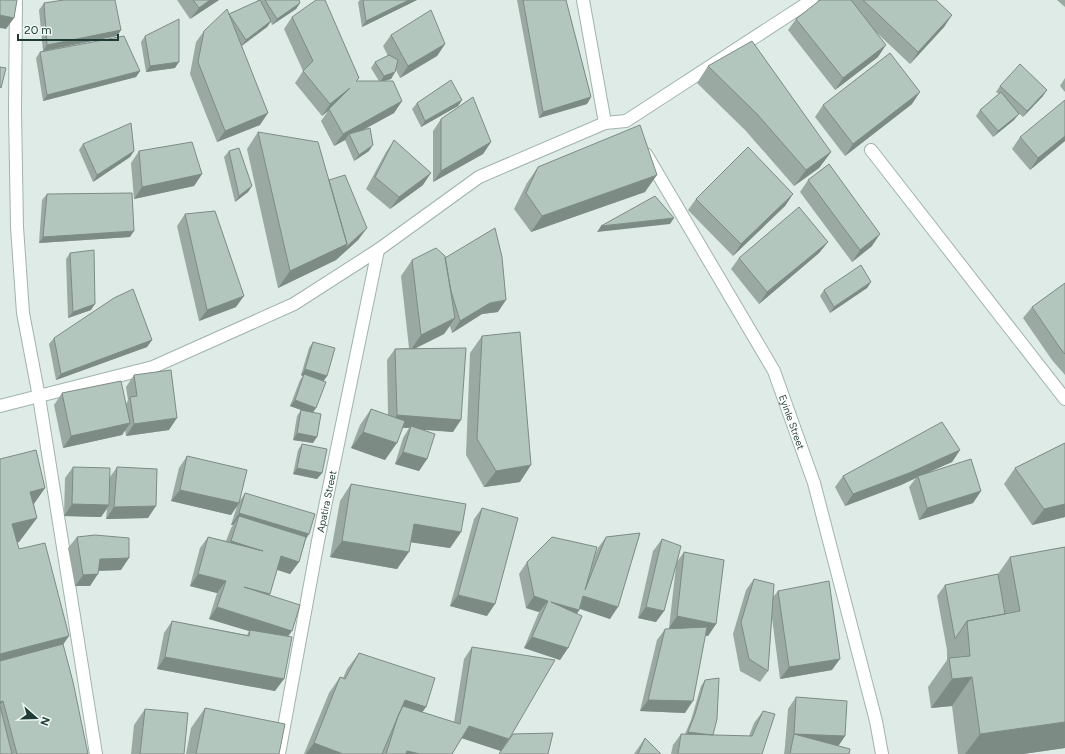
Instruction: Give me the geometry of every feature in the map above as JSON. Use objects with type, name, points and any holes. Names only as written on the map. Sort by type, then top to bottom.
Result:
[{"type":"street","points":[[16,0],[15,111],[17,227],[23,313],[39,397],[96,754]]},
{"type":"street","points":[[583,0],[605,123]]},
{"type":"street","points":[[0,406],[153,367],[294,304],[378,250],[479,177],[605,123],[626,121],[812,0]]},
{"type":"street","name":"Eyinle Street","points":[[626,121],[774,371],[814,484],[876,721],[882,754]]},
{"type":"street","points":[[871,150],[1065,398]]},
{"type":"street","name":"Apatira Street","points":[[279,754],[317,549],[378,250]]},
{"type":"building","points":[[0,0],[17,0],[14,18],[0,15]]},
{"type":"building","points":[[64,0],[115,0],[121,30],[47,45],[44,3]]},
{"type":"building","points":[[193,0],[210,0],[199,8]]},
{"type":"building","points":[[260,0],[271,21],[246,40],[229,14]]},
{"type":"building","points":[[265,0],[299,0],[300,3],[277,19]]},
{"type":"building","points":[[316,0],[325,0],[359,78],[356,81],[393,81],[402,101],[343,134],[329,109],[350,88],[330,104],[303,71],[313,61],[292,17]]},
{"type":"building","points":[[363,0],[409,0],[366,21]]},
{"type":"building","points":[[523,0],[566,0],[591,97],[543,112]]},
{"type":"building","points":[[820,0],[851,0],[886,45],[843,78],[796,19]]},
{"type":"building","points":[[863,0],[936,0],[952,15],[918,52]]},
{"type":"building","points":[[227,9],[268,113],[225,131],[198,62],[204,31]]},
{"type":"building","points":[[431,10],[445,44],[408,66],[391,35]]},
{"type":"building","points":[[179,19],[179,62],[150,66],[145,36]]},
{"type":"building","points":[[124,36],[140,71],[47,95],[40,52]]},
{"type":"building","points":[[752,41],[831,152],[806,170],[757,114],[708,66]]},
{"type":"building","points":[[890,53],[920,92],[853,144],[823,105]]},
{"type":"building","points":[[389,55],[398,60],[395,72],[384,76],[375,62]]},
{"type":"building","points":[[1020,64],[1047,90],[1027,111],[1000,86]]},
{"type":"building","points":[[0,67],[6,68],[1,88],[0,87]]},
{"type":"building","points":[[451,80],[462,100],[425,121],[417,103]]},
{"type":"building","points":[[1001,92],[1019,114],[998,131],[980,110]]},
{"type":"building","points":[[473,97],[491,142],[441,171],[441,119]]},
{"type":"building","points":[[1065,100],[1065,136],[1038,158],[1020,137]]},
{"type":"building","points":[[131,123],[134,151],[97,175],[83,144]]},
{"type":"building","points":[[640,125],[657,175],[542,216],[526,193],[538,167]]},
{"type":"building","points":[[370,128],[373,145],[359,155],[349,134]]},
{"type":"building","points":[[258,132],[318,142],[347,244],[290,271]]},
{"type":"building","points":[[394,140],[431,173],[399,197],[375,177]]},
{"type":"building","points":[[192,142],[202,174],[142,187],[139,151]]},
{"type":"building","points":[[748,147],[793,194],[741,244],[696,199]]},
{"type":"building","points":[[239,148],[252,186],[239,196],[229,151]]},
{"type":"building","points":[[829,164],[880,234],[860,250],[808,180]]},
{"type":"building","points":[[345,175],[367,228],[344,249],[347,244],[329,180]]},
{"type":"building","points":[[132,193],[134,231],[43,237],[47,194]]},
{"type":"building","points":[[655,196],[674,218],[601,226]]},
{"type":"building","points":[[799,207],[828,242],[767,292],[739,258]]},
{"type":"building","points":[[215,211],[244,296],[207,310],[185,214]]},
{"type":"building","points":[[495,228],[502,257],[506,300],[490,303],[460,321],[451,291],[445,258]]},
{"type":"building","points":[[436,248],[445,256],[455,318],[421,335],[412,260]]},
{"type":"building","points":[[94,250],[95,304],[73,312],[70,253]]},
{"type":"building","points":[[861,265],[871,282],[834,307],[824,290]]},
{"type":"building","points":[[1065,283],[1065,354],[1032,307]]},
{"type":"building","points":[[133,289],[152,340],[61,374],[54,338],[114,298]]},
{"type":"building","points":[[520,332],[531,465],[496,471],[477,439],[482,336]]},
{"type":"building","points":[[313,342],[335,348],[327,376],[305,369]]},
{"type":"building","points":[[466,348],[461,420],[397,415],[395,349]]},
{"type":"building","points":[[171,370],[177,418],[134,424],[130,397],[137,396],[134,375]]},
{"type":"building","points":[[304,374],[326,382],[316,408],[295,400]]},
{"type":"building","points":[[121,381],[130,423],[71,436],[62,393]]},
{"type":"building","points":[[371,409],[405,421],[397,443],[363,432]]},
{"type":"building","points":[[301,410],[321,414],[317,437],[297,433]]},
{"type":"building","points":[[942,422],[960,450],[909,473],[853,494],[843,476]]},
{"type":"building","points":[[411,426],[435,434],[427,459],[403,452]]},
{"type":"building","points":[[1065,443],[1065,504],[1044,509],[1015,468]]},
{"type":"building","points":[[302,444],[327,449],[322,473],[297,468]]},
{"type":"building","points":[[36,450],[45,488],[30,492],[37,518],[12,524],[19,549],[45,543],[69,636],[0,654],[0,459]]},
{"type":"building","points":[[187,456],[247,470],[239,503],[180,490]]},
{"type":"building","points":[[971,459],[981,491],[927,508],[918,476]]},
{"type":"building","points":[[73,467],[110,468],[109,505],[72,504]]},
{"type":"building","points":[[117,467],[157,469],[156,506],[114,507]]},
{"type":"building","points":[[351,484],[466,504],[461,532],[414,524],[409,552],[342,541]]},
{"type":"building","points":[[245,493],[315,514],[309,534],[239,513]]},
{"type":"building","points":[[482,508],[518,518],[495,604],[458,595]]},
{"type":"building","points":[[239,516],[306,537],[299,562],[281,556],[270,594],[244,587],[300,605],[292,631],[217,607],[226,581],[198,574],[208,537],[263,551],[231,541]]},
{"type":"building","points":[[640,533],[618,607],[583,596],[579,610],[551,602],[582,616],[568,648],[532,637],[548,601],[534,596],[527,562],[552,537],[597,547],[585,590],[606,537]]},
{"type":"building","points":[[95,535],[129,538],[129,558],[100,559],[98,574],[83,575],[77,537]]},
{"type":"building","points":[[662,539],[681,546],[664,611],[646,607]]},
{"type":"building","points":[[1065,547],[1065,722],[980,734],[972,677],[952,679],[949,658],[970,656],[967,621],[1020,611],[1010,557]]},
{"type":"building","points":[[684,552],[724,560],[716,624],[677,616]]},
{"type":"building","points":[[998,574],[1005,614],[967,621],[955,639],[945,585]]},
{"type":"building","points":[[754,579],[774,584],[768,671],[749,659],[741,622]]},
{"type":"building","points":[[829,581],[840,659],[789,667],[778,591]]},
{"type":"building","points":[[172,621],[249,636],[250,630],[292,637],[284,679],[165,657]]},
{"type":"building","points":[[707,627],[693,701],[648,700],[665,629]]},
{"type":"building","points":[[63,644],[73,682],[88,754],[17,754],[3,701],[0,702],[0,661]]},
{"type":"building","points":[[472,647],[555,660],[509,739],[469,726],[452,754],[420,754],[407,751],[406,754],[386,754],[398,716],[403,706],[460,724]]},
{"type":"building","points":[[359,653],[435,678],[426,707],[405,700],[382,754],[343,754],[314,743],[340,677],[345,679]]},
{"type":"building","points":[[719,678],[717,719],[713,735],[688,732],[705,680]]},
{"type":"building","points":[[796,697],[847,701],[845,736],[794,734]]},
{"type":"building","points":[[0,706],[12,754],[0,754]]},
{"type":"building","points":[[205,708],[285,724],[279,754],[196,754]]},
{"type":"building","points":[[145,709],[188,713],[184,754],[140,754]]},
{"type":"building","points":[[763,711],[775,714],[762,754],[678,754],[681,734],[752,736]]},
{"type":"building","points":[[553,733],[548,754],[499,754],[513,734]]},
{"type":"building","points":[[794,734],[850,749],[849,754],[790,754]]},
{"type":"building","points":[[645,738],[661,754],[638,754]]}]
